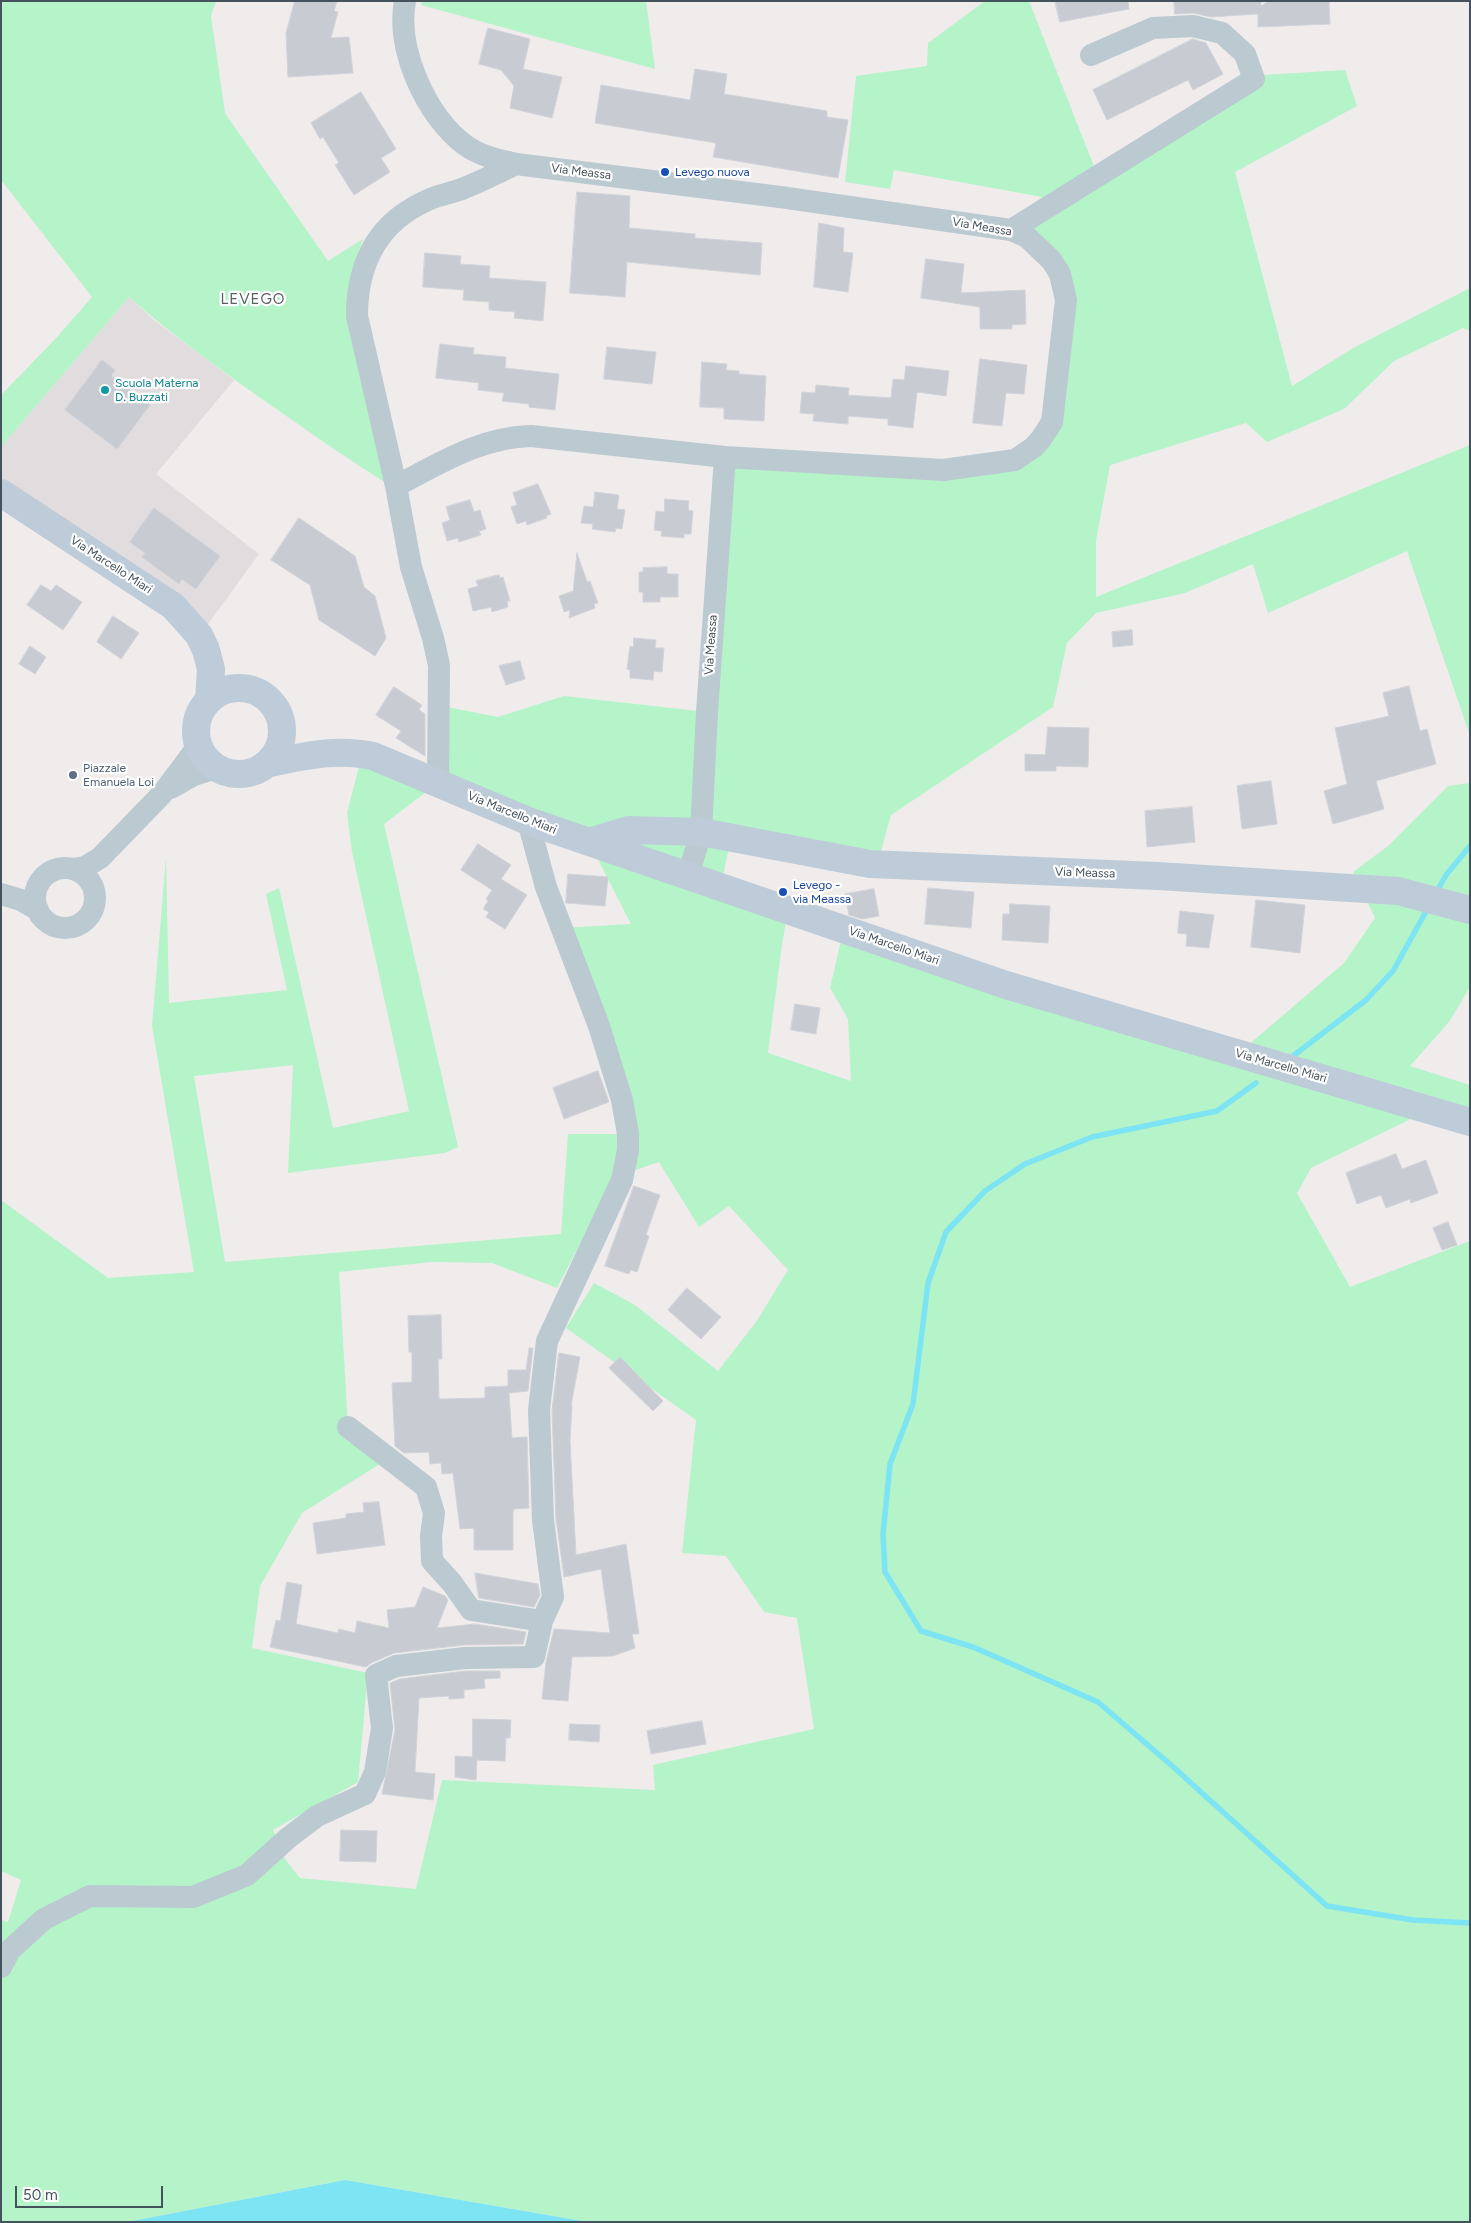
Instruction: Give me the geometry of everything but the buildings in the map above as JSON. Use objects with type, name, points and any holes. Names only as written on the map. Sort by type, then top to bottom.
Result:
[{"type":"main road","name":"Via Marcello Miari","points":[[1,493],[173,606],[200,635],[206,650],[211,670],[209,700]]},
{"type":"main road","name":"Via Marcello Miari","points":[[206,650],[244,688]]},
{"type":"main road","name":"Via Marcello Miari","points":[[198,746],[195,734],[196,721],[201,710],[219,692],[231,688],[244,688],[261,694],[276,707],[281,718],[283,731],[291,740],[327,752]]},
{"type":"main road","points":[[269,763],[279,748],[283,731]]},
{"type":"main road","points":[[198,746],[205,758],[216,768]]},
{"type":"main road","name":"Via Marcello Miari","points":[[216,768],[229,774],[244,775],[258,771],[269,763],[327,752],[359,753],[373,756],[528,821],[1006,985],[1470,1122]]},
{"type":"main road","name":"Via Meassa","points":[[589,842],[629,830],[701,832],[870,864],[1158,876],[1398,890],[1463,908]]},
{"type":"street","name":"Via Meassa","points":[[396,486],[463,452],[508,436],[531,436],[725,457],[943,470],[1006,462],[1024,455],[1041,439],[1052,422],[1066,300],[1060,274],[1052,261],[1027,238],[1010,230],[780,197],[516,164],[488,157],[466,146],[453,134],[438,115],[414,74],[403,33],[405,1]]},
{"type":"street","points":[[1010,230],[1254,79],[1245,54],[1222,33],[1193,26],[1153,28],[1091,55]]},
{"type":"street","points":[[438,783],[439,665],[433,638],[411,567],[396,486],[358,316],[358,297],[365,261],[383,232],[396,219],[428,200],[464,188],[516,164]]},
{"type":"street","name":"Via Meassa","points":[[688,876],[701,832],[708,693],[725,457]]},
{"type":"street","points":[[72,869],[82,873],[92,886],[95,900],[92,910],[86,919],[78,925],[59,927],[43,918],[35,901],[36,891],[45,875],[62,868],[85,867],[100,858],[162,794],[198,746]]},
{"type":"street","points":[[162,794],[194,774],[216,768]]},
{"type":"street","points":[[1,1967],[10,1950],[44,1919],[90,1896],[193,1897],[247,1875],[288,1838],[317,1816],[365,1794],[375,1772],[382,1728],[376,1675],[396,1666],[464,1658],[534,1657],[542,1621],[553,1597],[543,1520],[539,1410],[547,1341],[622,1180],[628,1150],[628,1134],[622,1100],[600,1026],[546,887],[528,821]]},
{"type":"street","points":[[92,886],[100,858]]},
{"type":"street","points":[[1,894],[20,900],[38,910]]},
{"type":"street","points":[[348,1427],[426,1488],[434,1513],[431,1536],[432,1561],[452,1583],[471,1610],[542,1621]]},
{"type":"shaded area","points":[[129,297],[154,320],[234,380],[156,474],[259,554],[203,631],[1,500],[1,447]]},
{"type":"green space","points":[[1,1],[216,1],[211,16],[225,113],[328,261],[363,239],[351,272],[393,487],[331,447],[233,378],[180,339],[129,297],[1,447],[1,395],[58,336],[92,297],[1,180]]},
{"type":"green space","points":[[422,1],[646,1],[655,69],[421,5]]},
{"type":"green space","points":[[985,1],[1029,1],[1095,169],[1262,75],[1345,70],[1357,106],[1235,172],[1292,386],[1355,347],[1470,288],[1470,331],[1463,328],[1394,361],[1344,409],[1267,442],[1246,423],[1110,465],[1096,541],[1096,597],[1470,445],[1470,736],[1407,551],[1268,613],[1253,564],[1185,593],[1096,613],[1067,643],[1053,707],[891,815],[879,858],[731,838],[721,885],[789,906],[782,944],[768,1053],[851,1081],[848,1019],[830,988],[845,924],[1246,1047],[1344,963],[1375,918],[1353,872],[1388,846],[1448,786],[1470,783],[1470,987],[1449,1022],[1410,1066],[1470,1085],[1470,1118],[1435,1107],[1311,1168],[1297,1193],[1350,1287],[1470,1241],[1470,2222],[588,2222],[345,2180],[127,2222],[1,2222],[1,1920],[8,1922],[21,1880],[1,1871],[1,1200],[108,1278],[194,1272],[152,1026],[166,857],[169,1003],[287,990],[266,894],[279,888],[333,1128],[409,1111],[352,852],[347,813],[363,751],[437,782],[437,705],[498,717],[564,696],[707,712],[725,457],[1005,461],[1046,419],[1059,300],[1045,263],[1001,231],[1042,197],[894,170],[890,189],[845,182],[856,76],[927,66],[928,43]],"holes":[[[438,783],[589,842],[631,924],[561,928],[627,1134],[568,1134],[561,1234],[225,1262],[194,1076],[293,1065],[288,1173],[445,1153],[458,1147],[384,824]],[[659,1162],[699,1227],[729,1206],[788,1270],[756,1322],[718,1371],[635,1305],[594,1283],[566,1328],[696,1420],[682,1553],[726,1556],[764,1612],[797,1618],[814,1729],[653,1765],[655,1790],[442,1780],[416,1889],[300,1878],[285,1859],[273,1830],[358,1782],[368,1673],[252,1648],[260,1586],[302,1513],[389,1458],[348,1427],[339,1272],[431,1262],[492,1263],[557,1288],[615,1177]]]},
{"type":"water","points":[[345,2180],[588,2222],[127,2222]]},
{"type":"waterway","points":[[1436,893],[1446,875],[1470,846]]},
{"type":"waterway","points":[[1289,1059],[1366,1000],[1393,971],[1428,908]]},
{"type":"waterway","points":[[1256,1083],[1217,1111],[1092,1137],[1025,1164],[985,1191],[946,1232],[928,1283],[913,1404],[890,1464],[883,1534],[885,1572],[921,1631],[973,1647],[1098,1702],[1171,1765],[1327,1906],[1413,1920],[1470,1923]]},
{"type":"place","name":"Levego nuova","points":[[665,172]]},
{"type":"place","name":"Scuola Materna D. Buzzati","points":[[105,390]]},
{"type":"place","name":"Piazzale Emanuela Loi","points":[[73,775]]},
{"type":"place","name":"Levego - via Meassa","points":[[783,892]]},
{"type":"district","name":"LEVEGO","points":[[253,300]]}]
